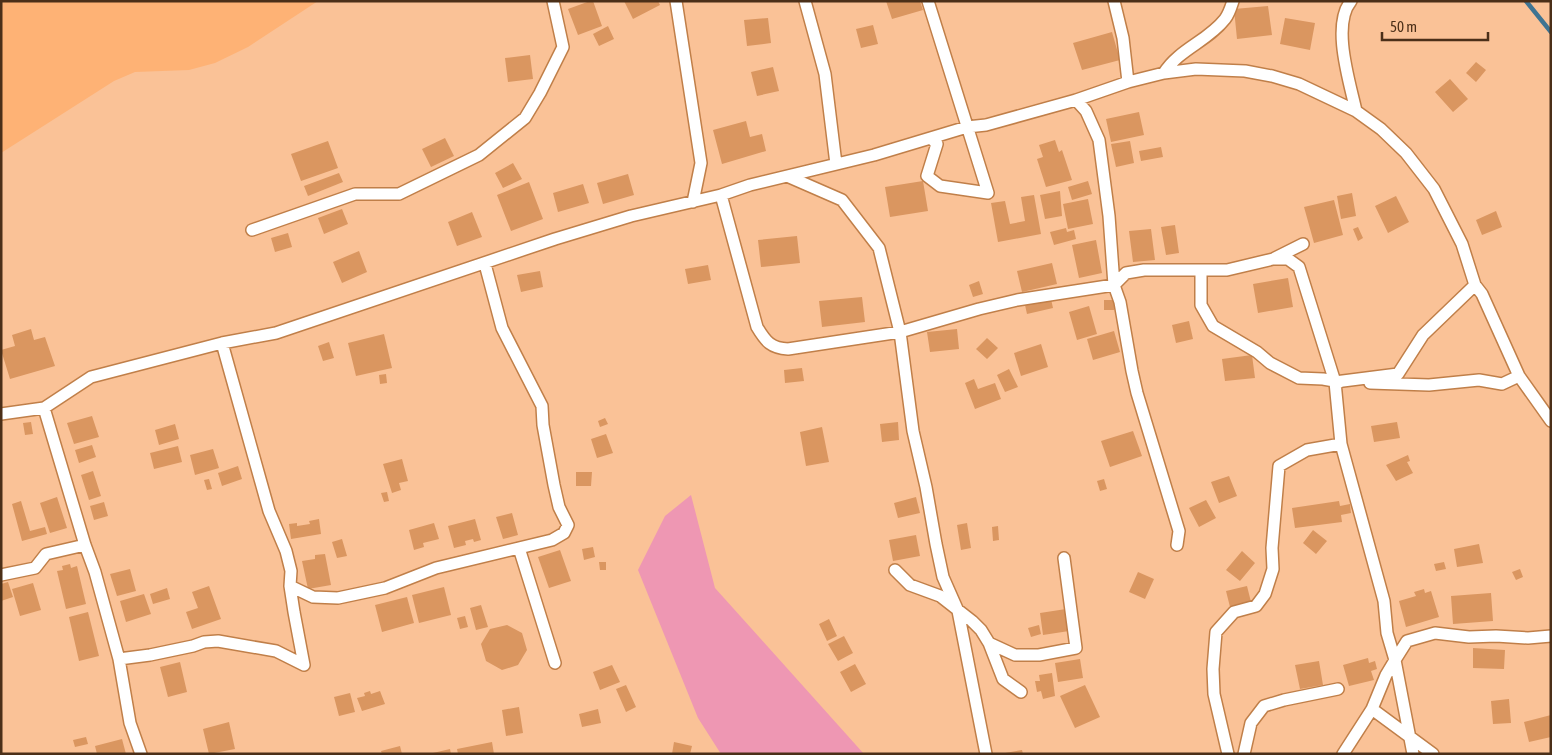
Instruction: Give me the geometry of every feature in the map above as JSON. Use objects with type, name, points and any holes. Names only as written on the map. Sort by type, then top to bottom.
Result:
[{"type":"street","points":[[252,230],[355,194],[399,194],[479,155],[525,118],[563,47],[553,1]]},
{"type":"street","points":[[676,1],[701,163],[693,202]]},
{"type":"street","points":[[805,1],[825,74],[836,164]]},
{"type":"street","points":[[928,1],[988,192],[940,186],[927,176],[936,144],[931,138]]},
{"type":"street","points":[[1114,1],[1123,38],[1128,82]]},
{"type":"street","points":[[1164,73],[1171,61],[1226,19],[1233,1]]},
{"type":"street","points":[[1351,1],[1346,13],[1342,42],[1356,111]]},
{"type":"street","points":[[1,414],[44,408],[91,377],[222,342],[276,333],[555,239],[631,216],[721,195],[750,185],[874,155],[967,127],[986,125],[1076,100],[1128,82],[1164,73],[1196,68],[1245,71],[1299,84],[1356,111],[1381,129],[1406,153],[1434,189],[1462,244],[1476,285],[1482,294],[1519,376],[1551,421]]},
{"type":"street","points":[[1076,100],[1086,111],[1099,140],[1109,216],[1114,285],[1120,302],[1132,371],[1179,531],[1177,545]]},
{"type":"street","points":[[787,176],[842,200],[879,248],[900,332],[913,431],[926,487],[936,544],[943,577],[958,611],[986,754]]},
{"type":"street","points":[[721,195],[758,327],[765,340],[776,348],[788,349],[900,332],[1017,300],[1114,285],[1126,273],[1144,270],[1227,270],[1273,259],[1303,244]]},
{"type":"street","points":[[1273,259],[1288,260],[1299,267],[1335,382],[1341,444],[1384,602],[1387,633],[1398,673],[1408,737],[1413,754]]},
{"type":"street","points":[[290,586],[313,597],[338,598],[386,588],[436,568],[552,540],[564,533],[568,525],[560,507],[554,485],[542,425],[542,406],[502,328],[485,264]]},
{"type":"street","points":[[1201,271],[1201,305],[1213,326],[1257,352],[1270,363],[1299,378],[1324,379],[1335,382],[1429,385],[1479,380],[1512,384],[1529,392]]},
{"type":"street","points":[[1335,382],[1398,374],[1423,335],[1476,285]]},
{"type":"street","points":[[119,659],[150,655],[204,642],[218,641],[276,651],[304,665],[290,586],[291,571],[286,551],[269,511],[222,342]]},
{"type":"street","points":[[1502,384],[1519,376]]},
{"type":"street","points":[[44,408],[85,545],[95,572],[119,659],[130,723],[141,754]]},
{"type":"street","points":[[1228,754],[1214,694],[1212,669],[1216,632],[1234,612],[1256,606],[1265,594],[1273,569],[1272,548],[1279,466],[1306,450],[1341,444]]},
{"type":"street","points":[[1,575],[35,568],[46,554],[85,545]]},
{"type":"street","points":[[519,548],[555,663]]},
{"type":"street","points":[[989,643],[1015,655],[1039,655],[1076,648],[1064,558]]},
{"type":"street","points":[[895,570],[910,585],[940,596],[972,621],[981,630],[989,643],[1004,679],[1020,692]]},
{"type":"street","points":[[1343,754],[1372,709],[1386,675],[1407,641],[1435,633],[1469,637],[1528,638],[1551,636]]},
{"type":"street","points":[[1244,754],[1251,723],[1264,706],[1338,689]]},
{"type":"street","points":[[1372,709],[1433,754]]},
{"type":"shaded area","points":[[1,1],[318,1],[248,47],[215,63],[189,70],[135,72],[114,81],[1,153]]},
{"type":"shaded area","points":[[691,495],[715,588],[864,754],[721,754],[698,718],[638,570],[665,516]]},
{"type":"building","points":[[593,1],[602,26],[578,35],[568,9]]},
{"type":"building","points":[[624,1],[658,1],[660,5],[633,19]]},
{"type":"building","points":[[886,1],[920,1],[923,10],[892,19]]},
{"type":"building","points":[[1268,6],[1272,35],[1237,39],[1234,9]]},
{"type":"building","points":[[768,18],[771,43],[747,46],[744,20]]},
{"type":"building","points":[[1285,18],[1315,23],[1310,50],[1280,44]]},
{"type":"building","points":[[873,25],[878,44],[861,48],[856,29]]},
{"type":"building","points":[[608,26],[614,39],[599,46],[593,34]]},
{"type":"building","points":[[1112,32],[1120,60],[1082,70],[1073,43]]},
{"type":"building","points":[[530,55],[533,79],[508,82],[505,58]]},
{"type":"building","points":[[1476,62],[1486,70],[1476,82],[1466,73]]},
{"type":"building","points":[[773,67],[779,91],[757,96],[751,72]]},
{"type":"building","points":[[1450,79],[1468,99],[1453,112],[1435,92]]},
{"type":"building","points":[[1139,112],[1144,135],[1111,142],[1106,119]]},
{"type":"building","points":[[746,121],[750,137],[762,134],[766,151],[722,164],[713,130]]},
{"type":"building","points":[[445,138],[454,156],[431,167],[422,149]]},
{"type":"building","points":[[1055,140],[1059,152],[1062,150],[1072,180],[1046,187],[1037,159],[1043,157],[1039,145]]},
{"type":"building","points":[[328,141],[338,168],[301,181],[291,154]]},
{"type":"building","points":[[1130,141],[1134,163],[1116,167],[1111,144]]},
{"type":"building","points":[[1161,147],[1163,157],[1141,161],[1139,151]]},
{"type":"building","points":[[513,163],[522,179],[503,188],[495,173]]},
{"type":"building","points":[[339,173],[343,182],[308,196],[304,186]]},
{"type":"building","points":[[628,174],[634,195],[603,204],[597,183]]},
{"type":"building","points":[[923,181],[928,211],[890,217],[885,187]]},
{"type":"building","points":[[1088,181],[1092,194],[1072,200],[1068,187]]},
{"type":"building","points":[[529,182],[543,219],[511,231],[497,195]]},
{"type":"building","points":[[583,184],[589,203],[558,212],[553,193]]},
{"type":"building","points":[[1060,191],[1062,216],[1045,219],[1040,195]]},
{"type":"building","points":[[1352,193],[1356,216],[1341,219],[1337,196]]},
{"type":"building","points":[[1034,195],[1041,234],[998,242],[991,203],[1005,201],[1010,224],[1025,221],[1021,197]]},
{"type":"building","points":[[1396,196],[1409,222],[1388,233],[1375,206]]},
{"type":"building","points":[[1088,199],[1093,224],[1068,229],[1063,204]]},
{"type":"building","points":[[1334,200],[1343,235],[1314,243],[1304,207]]},
{"type":"building","points":[[342,209],[348,224],[324,234],[318,218]]},
{"type":"building","points":[[1496,211],[1502,227],[1482,235],[1476,220]]},
{"type":"building","points":[[472,212],[482,237],[457,246],[448,222]]},
{"type":"building","points":[[1175,225],[1179,253],[1166,255],[1161,227]]},
{"type":"building","points":[[1358,227],[1363,238],[1358,241],[1353,229]]},
{"type":"building","points":[[1066,228],[1067,232],[1074,230],[1076,239],[1054,245],[1050,232]]},
{"type":"building","points":[[1151,229],[1155,260],[1133,262],[1129,231]]},
{"type":"building","points":[[288,233],[292,247],[275,252],[271,238]]},
{"type":"building","points":[[797,236],[800,263],[761,267],[758,240]]},
{"type":"building","points":[[1096,240],[1102,273],[1079,278],[1072,245]]},
{"type":"building","points":[[359,251],[367,272],[342,283],[333,262]]},
{"type":"building","points":[[1052,263],[1057,284],[1022,292],[1017,271]]},
{"type":"building","points":[[708,265],[711,280],[688,284],[685,269]]},
{"type":"building","points":[[540,271],[543,287],[521,292],[517,275]]},
{"type":"building","points":[[1288,278],[1293,307],[1258,313],[1253,284]]},
{"type":"building","points":[[979,281],[983,294],[973,297],[969,285]]},
{"type":"building","points":[[862,297],[865,322],[822,327],[819,301]]},
{"type":"building","points":[[1051,299],[1053,308],[1027,314],[1025,305]]},
{"type":"building","points":[[1104,300],[1115,300],[1114,310],[1104,310]]},
{"type":"building","points":[[1089,306],[1097,334],[1077,340],[1069,312]]},
{"type":"building","points":[[1189,321],[1193,339],[1176,343],[1172,325]]},
{"type":"building","points":[[31,329],[34,340],[45,337],[55,366],[10,379],[1,350],[15,346],[12,335]]},
{"type":"building","points":[[957,329],[959,349],[930,352],[927,332]]},
{"type":"building","points":[[1114,331],[1120,352],[1093,360],[1087,339]]},
{"type":"building","points":[[384,334],[392,368],[356,376],[348,343]]},
{"type":"building","points":[[987,338],[998,348],[987,359],[976,349]]},
{"type":"building","points":[[329,342],[334,358],[323,361],[318,346]]},
{"type":"building","points":[[1041,344],[1048,367],[1021,376],[1014,353]]},
{"type":"building","points":[[1252,355],[1255,378],[1225,381],[1222,359]]},
{"type":"building","points":[[802,368],[804,381],[785,383],[784,370]]},
{"type":"building","points":[[1009,369],[1018,387],[1005,392],[997,375]]},
{"type":"building","points":[[386,374],[387,383],[380,384],[379,375]]},
{"type":"building","points":[[974,379],[978,389],[995,383],[1001,399],[975,409],[965,383]]},
{"type":"building","points":[[92,416],[99,437],[74,444],[67,423]]},
{"type":"building","points":[[605,418],[608,424],[600,427],[598,421]]},
{"type":"building","points":[[31,422],[33,434],[25,435],[23,423]]},
{"type":"building","points":[[898,422],[899,440],[882,442],[880,424]]},
{"type":"building","points":[[1397,422],[1400,438],[1374,442],[1371,426]]},
{"type":"building","points":[[175,424],[179,439],[159,445],[155,430]]},
{"type":"building","points":[[822,427],[829,462],[806,466],[800,432]]},
{"type":"building","points":[[1133,431],[1142,456],[1110,467],[1101,441]]},
{"type":"building","points":[[606,434],[613,453],[597,458],[591,439]]},
{"type":"building","points":[[92,445],[96,457],[79,463],[75,450]]},
{"type":"building","points":[[178,446],[182,462],[154,469],[150,453]]},
{"type":"building","points":[[213,449],[219,468],[195,475],[190,455]]},
{"type":"building","points":[[1408,455],[1410,461],[1407,462],[1413,473],[1396,481],[1386,465]]},
{"type":"building","points":[[402,459],[408,481],[399,483],[401,490],[392,493],[383,464]]},
{"type":"building","points":[[238,466],[242,479],[222,486],[218,473]]},
{"type":"building","points":[[93,471],[101,496],[89,500],[81,475]]},
{"type":"building","points":[[576,472],[592,472],[591,486],[576,486]]},
{"type":"building","points":[[1229,476],[1237,496],[1219,503],[1211,482]]},
{"type":"building","points":[[209,479],[212,489],[207,490],[204,480]]},
{"type":"building","points":[[1104,479],[1107,489],[1100,491],[1097,481]]},
{"type":"building","points":[[387,492],[389,501],[384,502],[381,493]]},
{"type":"building","points":[[57,497],[67,528],[50,533],[40,503]]},
{"type":"building","points":[[916,497],[920,513],[898,518],[894,503]]},
{"type":"building","points":[[1206,500],[1216,518],[1199,527],[1189,508]]},
{"type":"building","points":[[21,501],[30,531],[45,527],[47,534],[22,541],[12,504]]},
{"type":"building","points":[[1339,501],[1340,506],[1350,504],[1351,513],[1341,515],[1342,522],[1295,528],[1292,508]]},
{"type":"building","points":[[104,502],[108,516],[94,520],[90,506]]},
{"type":"building","points":[[512,513],[518,535],[503,539],[496,517]]},
{"type":"building","points":[[319,519],[321,534],[291,539],[289,524],[297,523],[297,526],[310,524],[309,521]]},
{"type":"building","points":[[475,519],[481,540],[474,542],[473,539],[465,541],[466,545],[454,548],[448,526]]},
{"type":"building","points":[[434,523],[439,539],[423,543],[424,547],[414,550],[409,530]]},
{"type":"building","points":[[967,523],[971,548],[961,550],[957,525]]},
{"type":"building","points":[[998,526],[999,540],[993,541],[992,527]]},
{"type":"building","points":[[1313,530],[1327,541],[1316,554],[1303,543]]},
{"type":"building","points":[[916,535],[920,556],[893,561],[889,540]]},
{"type":"building","points":[[342,539],[347,556],[337,558],[332,542]]},
{"type":"building","points":[[1479,544],[1483,563],[1457,567],[1454,549]]},
{"type":"building","points":[[593,547],[595,557],[584,560],[582,549]]},
{"type":"building","points":[[560,550],[571,581],[549,588],[538,557]]},
{"type":"building","points":[[1242,551],[1255,563],[1240,581],[1226,570]]},
{"type":"building","points":[[325,554],[331,585],[308,589],[302,561],[315,559],[315,555]]},
{"type":"building","points":[[599,562],[606,562],[606,570],[600,570]]},
{"type":"building","points":[[1444,562],[1446,569],[1436,571],[1434,564]]},
{"type":"building","points":[[70,564],[71,568],[77,566],[86,604],[66,609],[57,571],[63,570],[62,566]]},
{"type":"building","points":[[130,569],[136,591],[117,596],[110,574]]},
{"type":"building","points":[[1520,569],[1523,577],[1516,580],[1512,572]]},
{"type":"building","points":[[1138,572],[1154,579],[1145,599],[1129,592]]},
{"type":"building","points":[[8,582],[13,597],[1,601],[1,584]]},
{"type":"building","points":[[33,583],[41,610],[20,616],[12,589]]},
{"type":"building","points":[[209,586],[221,619],[192,629],[186,612],[198,608],[192,592]]},
{"type":"building","points":[[1247,586],[1251,602],[1230,607],[1226,591]]},
{"type":"building","points":[[444,587],[451,615],[419,623],[412,595]]},
{"type":"building","points":[[167,588],[170,599],[153,604],[150,594]]},
{"type":"building","points":[[1424,589],[1425,593],[1431,591],[1439,617],[1406,627],[1399,601],[1416,596],[1414,592]]},
{"type":"building","points":[[1491,593],[1493,621],[1453,624],[1451,596]]},
{"type":"building","points":[[144,594],[151,614],[126,622],[120,601]]},
{"type":"building","points":[[407,597],[414,623],[382,632],[375,605]]},
{"type":"building","points":[[481,605],[488,627],[476,630],[470,608]]},
{"type":"building","points":[[1066,609],[1069,631],[1043,635],[1040,613]]},
{"type":"building","points":[[88,612],[99,656],[79,661],[69,617]]},
{"type":"building","points":[[465,616],[468,627],[460,629],[457,618]]},
{"type":"building","points":[[829,619],[837,636],[827,641],[819,624]]},
{"type":"building","points":[[507,625],[522,633],[527,650],[518,665],[502,670],[486,661],[481,644],[490,629]]},
{"type":"building","points":[[1039,625],[1041,634],[1031,637],[1028,628]]},
{"type":"building","points":[[844,636],[853,653],[838,661],[828,644]]},
{"type":"building","points":[[1473,648],[1505,650],[1504,669],[1473,668]]},
{"type":"building","points":[[1368,658],[1369,663],[1375,661],[1377,669],[1371,671],[1374,680],[1349,686],[1343,665]]},
{"type":"building","points":[[1080,659],[1083,678],[1058,682],[1055,663]]},
{"type":"building","points":[[1319,661],[1323,685],[1300,689],[1295,665]]},
{"type":"building","points":[[180,662],[187,692],[168,697],[160,667]]},
{"type":"building","points":[[855,664],[866,684],[851,692],[840,672]]},
{"type":"building","points":[[612,665],[620,682],[600,690],[593,672]]},
{"type":"building","points":[[1052,673],[1055,696],[1043,699],[1041,691],[1037,692],[1035,681],[1040,681],[1039,675]]},
{"type":"building","points":[[626,685],[636,707],[626,712],[616,689]]},
{"type":"building","points":[[1085,685],[1100,717],[1075,728],[1060,696]]},
{"type":"building","points":[[370,691],[371,694],[380,691],[385,704],[362,711],[357,698],[365,696],[364,693]]},
{"type":"building","points":[[350,693],[355,712],[339,716],[334,697]]},
{"type":"building","points":[[1509,699],[1511,723],[1493,724],[1491,701]]},
{"type":"building","points":[[519,707],[523,733],[506,736],[502,710]]},
{"type":"building","points":[[598,709],[601,723],[582,727],[579,714]]},
{"type":"building","points":[[1551,715],[1551,737],[1529,742],[1524,722]]},
{"type":"building","points":[[229,722],[235,749],[209,754],[203,729]]},
{"type":"building","points":[[86,737],[88,744],[75,747],[73,740]]},
{"type":"building","points":[[122,739],[126,754],[97,754],[95,746]]},
{"type":"building","points":[[492,742],[494,754],[458,754],[457,749]]},
{"type":"building","points":[[674,742],[692,746],[690,754],[672,754]]},
{"type":"building","points":[[400,746],[402,754],[382,754],[381,751]]},
{"type":"building","points":[[450,749],[451,754],[433,754],[433,753]]},
{"type":"building","points":[[1022,750],[1023,754],[1005,754],[1005,753]]},
{"type":"waterway","points":[[1526,1],[1551,32]]}]
